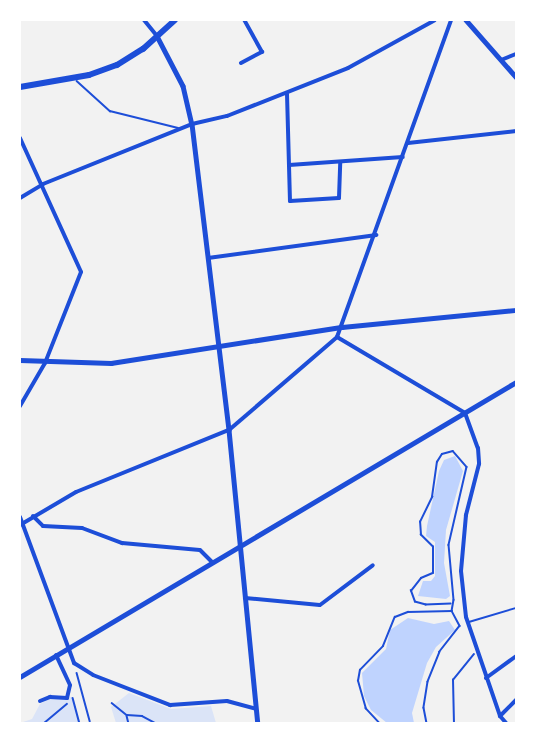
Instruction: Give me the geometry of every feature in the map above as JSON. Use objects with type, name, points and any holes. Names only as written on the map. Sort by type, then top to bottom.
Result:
[{"type":"highway","points":[[20,87],[75,78],[125,61],[175,20]]},
{"type":"main road","points":[[466,20],[516,77]]},
{"type":"main road","points":[[158,36],[183,86],[192,124],[229,430],[258,723]]},
{"type":"main road","points":[[20,360],[90,365],[218,348],[342,327],[516,310]]},
{"type":"main road","points":[[20,676],[516,382]]},
{"type":"street","points":[[144,20],[158,36]]},
{"type":"street","points":[[241,63],[262,52],[244,20]]},
{"type":"street","points":[[20,198],[43,184],[192,124],[287,94],[348,68],[435,20]]},
{"type":"street","points":[[21,524],[76,492],[229,430],[337,337],[376,235],[451,20]]},
{"type":"street","points":[[501,60],[516,54]]},
{"type":"street","points":[[287,94],[290,201],[339,198],[340,163]]},
{"type":"street","points":[[408,142],[516,131]]},
{"type":"street","points":[[20,138],[43,184],[81,272],[45,363],[20,406]]},
{"type":"street","points":[[289,165],[403,157]]},
{"type":"street","points":[[207,258],[376,235]]},
{"type":"street","points":[[337,337],[465,413],[478,448],[479,464],[466,515],[461,571],[468,623],[500,716],[507,723]]},
{"type":"street","points":[[33,516],[43,526],[82,528],[122,543],[188,547],[207,554],[213,562]]},
{"type":"street","points":[[20,517],[74,663],[93,675],[170,705],[227,701],[256,709]]},
{"type":"street","points":[[245,598],[320,604],[373,566]]},
{"type":"street","points":[[40,701],[50,697],[67,698],[70,685],[56,655]]},
{"type":"street","points":[[486,678],[516,656]]},
{"type":"street","points":[[500,716],[516,700]]},
{"type":"lane","points":[[75,78],[81,88],[110,111],[180,129]]},
{"type":"lane","points":[[468,623],[516,608]]},
{"type":"path","points":[[428,723],[424,708],[428,682],[440,652],[460,626],[451,604],[454,600],[449,545],[467,467],[453,451],[442,454],[437,462],[432,497],[420,522],[421,535],[433,547],[433,573],[421,578],[411,591],[415,602],[426,605],[451,604]]},
{"type":"path","points":[[380,723],[366,709],[358,681],[360,669],[383,646],[395,617],[408,612],[452,611]]},
{"type":"path","points":[[454,723],[453,681],[476,651]]},
{"type":"path","points":[[74,663],[90,721]]},
{"type":"path","points":[[43,723],[50,714],[73,700],[80,723]]},
{"type":"path","points":[[112,703],[127,715],[142,716],[157,723]]},
{"type":"path","points":[[127,715],[129,723]]},
{"type":"shaded area","points":[[129,693],[171,709],[211,706],[216,723],[116,723],[111,707]]},
{"type":"shaded area","points":[[72,697],[80,723],[20,723],[32,719],[40,704],[49,699]]},
{"type":"water","points":[[455,456],[463,471],[446,530],[444,563],[450,596],[446,599],[418,596],[423,581],[431,581],[435,576],[435,542],[426,536],[439,471],[444,460]]},
{"type":"water","points":[[408,618],[434,624],[449,621],[455,630],[436,647],[427,663],[412,713],[414,723],[387,723],[371,710],[364,696],[362,673],[386,649],[390,630]]}]
